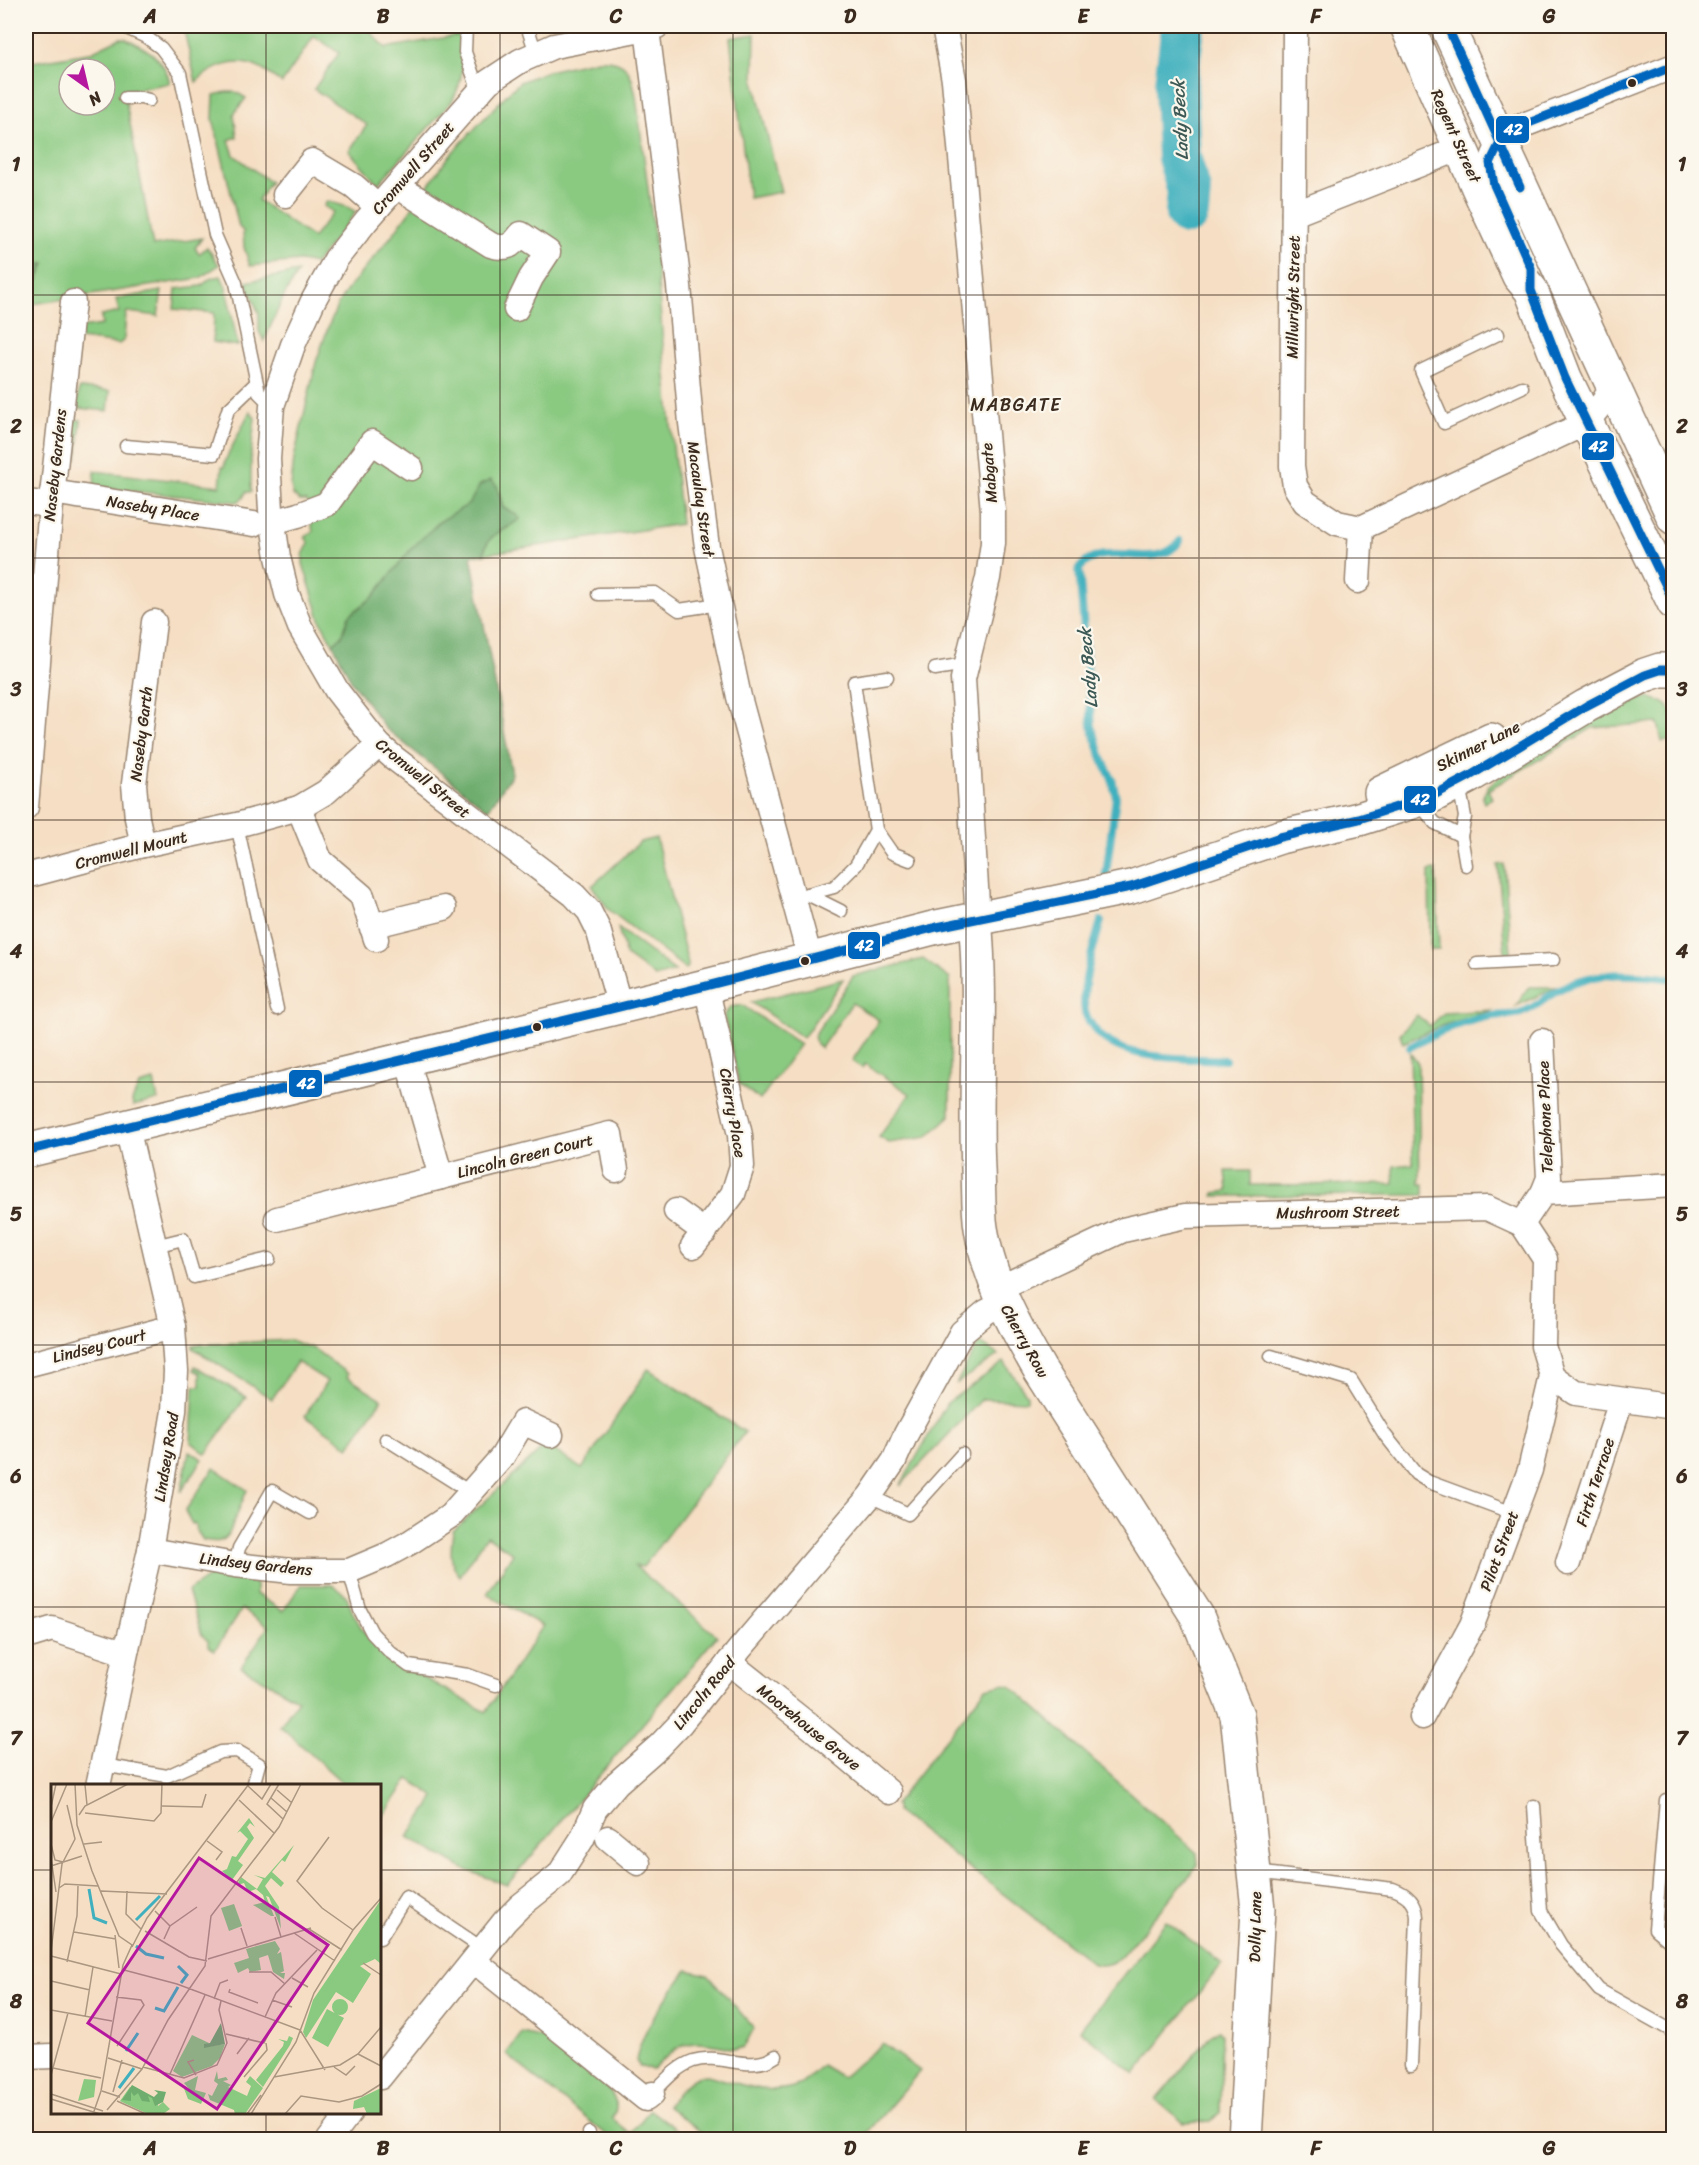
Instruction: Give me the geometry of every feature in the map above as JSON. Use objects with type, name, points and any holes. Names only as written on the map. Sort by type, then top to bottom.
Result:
[{"type":"main road","name":"Regent Street","points":[[1407,26],[1519,276],[1531,290],[1564,378],[1674,603]]},
{"type":"main road","points":[[1447,26],[1674,518]]},
{"type":"main road","name":"Skinner Lane","points":[[1454,772],[1561,704],[1655,659],[1674,654]]},
{"type":"main road","name":"Skinner Lane","points":[[26,1151],[975,919],[1131,887],[1281,837],[1335,811],[1412,791],[1645,675],[1660,670],[1674,670]]},
{"type":"main road","name":"Cherry Row","points":[[975,919],[980,989],[976,1136],[981,1228],[1000,1296],[1040,1370],[1197,1616],[1237,1715]]},
{"type":"main road","name":"Dolly Lane","points":[[1237,1715],[1258,1909],[1245,2139]]},
{"type":"street","name":"Mabgate","points":[[944,26],[954,80],[993,511],[993,543],[988,578],[963,678],[977,903],[975,919]]},
{"type":"street","name":"Millwright Street","points":[[1295,26],[1292,466],[1295,486],[1305,502],[1336,523],[1361,528]]},
{"type":"street","name":"Cromwell Street","points":[[620,1007],[598,929],[589,911],[574,895],[379,745],[337,691],[300,627],[264,523],[272,406],[293,345],[313,300],[336,259],[378,207],[488,82],[520,61],[554,46],[649,28]]},
{"type":"street","name":"Macaulay Street","points":[[649,28],[707,547],[740,697],[800,896],[810,959]]},
{"type":"street","points":[[1531,290],[1531,268],[1494,185],[1490,163],[1500,143],[1511,130],[1674,66]]},
{"type":"street","points":[[1294,214],[1461,148]]},
{"type":"street","points":[[285,195],[312,161],[354,186],[378,207]]},
{"type":"street","points":[[398,186],[491,246],[502,249],[512,246],[521,234],[548,252],[531,278],[516,309]]},
{"type":"street","name":"Naseby Gardens","points":[[26,807],[51,498],[73,302]]},
{"type":"street","points":[[1358,581],[1361,528],[1586,423],[1612,386]]},
{"type":"street","points":[[264,523],[298,515],[327,504],[372,442],[411,468]]},
{"type":"street","name":"Naseby Place","points":[[26,502],[51,498],[264,523]]},
{"type":"street","name":"Naseby Garth","points":[[143,845],[137,818],[134,784],[154,622]]},
{"type":"street","name":"Cromwell Mount","points":[[26,876],[298,808],[326,792],[379,745]]},
{"type":"street","points":[[298,808],[320,860],[362,896],[374,932],[444,908]]},
{"type":"street","name":"Cherry Place","points":[[676,1211],[699,1239],[733,1194],[742,1166],[740,1135],[706,986]]},
{"type":"street","name":"Telephone Place","points":[[1542,1041],[1549,1178],[1543,1193]]},
{"type":"street","name":"Lincoln Green Court","points":[[407,1059],[441,1177]]},
{"type":"street","name":"Lindsey Road","points":[[100,1775],[150,1550],[174,1414],[176,1371],[173,1327],[127,1127]]},
{"type":"street","name":"Lincoln Green Court","points":[[277,1219],[610,1134],[616,1170]]},
{"type":"street","points":[[1674,1185],[1543,1193],[1522,1224],[1545,1259],[1543,1346],[1552,1376],[1576,1393],[1674,1407]]},
{"type":"street","name":"Mushroom Street","points":[[1000,1296],[1123,1230],[1185,1216],[1487,1208],[1522,1224]]},
{"type":"street","name":"Lincoln Road","points":[[382,2070],[520,1906],[559,1875],[582,1839],[595,1809],[617,1783],[680,1724],[729,1662],[870,1496],[894,1461],[906,1434],[962,1332],[986,1312],[1000,1296]]},
{"type":"street","name":"Lindsey Court","points":[[26,1365],[173,1327]]},
{"type":"street","name":"Pilot Street","points":[[1422,1717],[1472,1625],[1530,1470],[1552,1376]]},
{"type":"street","name":"Firth Terrace","points":[[1568,1563],[1621,1401]]},
{"type":"street","name":"Lindsey Gardens","points":[[150,1550],[235,1565],[291,1571],[349,1571],[387,1555],[428,1532],[450,1516],[502,1457],[523,1422],[551,1435]]},
{"type":"street","points":[[26,1637],[52,1629],[113,1649],[127,1648]]},
{"type":"street","name":"Moorehouse Grove","points":[[729,1662],[889,1792]]},
{"type":"street","points":[[608,1838],[638,1863]]},
{"type":"street","points":[[478,1955],[650,2100]]},
{"type":"street","points":[[26,2057],[51,2056]]},
{"type":"street","points":[[329,2139],[348,2114]]},
{"type":"lane","points":[[122,26],[146,37],[161,48],[180,73],[215,236],[236,283],[256,383],[260,393],[272,406]]},
{"type":"lane","points":[[466,26],[465,52],[479,92]]},
{"type":"lane","points":[[526,26],[536,53]]},
{"type":"lane","points":[[125,98],[149,100]]},
{"type":"lane","points":[[1498,334],[1421,371],[1444,423],[1522,387]]},
{"type":"lane","points":[[126,446],[214,454],[228,410],[256,383]]},
{"type":"lane","points":[[598,594],[655,593],[680,610],[719,604]]},
{"type":"lane","points":[[934,669],[965,664]]},
{"type":"lane","points":[[887,677],[854,682],[876,830],[892,853],[910,860]]},
{"type":"lane","points":[[1454,772],[1462,789],[1465,809],[1461,836],[1466,865]]},
{"type":"lane","points":[[1412,791],[1435,822],[1461,836]]},
{"type":"lane","points":[[237,825],[277,1009]]},
{"type":"lane","points":[[800,896],[834,887],[856,866],[876,830]]},
{"type":"lane","points":[[800,896],[841,911]]},
{"type":"lane","points":[[1477,964],[1553,960]]},
{"type":"lane","points":[[155,1246],[183,1239],[194,1277],[269,1259]]},
{"type":"lane","points":[[1270,1356],[1351,1380],[1386,1435],[1416,1474],[1429,1482],[1513,1513]]},
{"type":"lane","points":[[386,1439],[470,1492]]},
{"type":"lane","points":[[870,1496],[908,1514],[962,1454]]},
{"type":"lane","points":[[235,1565],[239,1548],[272,1491],[310,1513]]},
{"type":"lane","points":[[349,1571],[360,1610],[372,1633],[409,1666],[468,1675],[495,1684]]},
{"type":"lane","points":[[100,1775],[167,1776],[220,1752],[237,1751],[260,1764],[253,1784]]},
{"type":"lane","points":[[1674,1800],[1666,1800],[1654,1929],[1674,1945]]},
{"type":"lane","points":[[1534,1806],[1541,1911],[1561,1945],[1599,1990],[1674,2032]]},
{"type":"lane","points":[[1254,1872],[1393,1889],[1404,1894],[1413,1903],[1417,1917],[1411,2065]]},
{"type":"lane","points":[[381,1936],[406,1897],[478,1955]]},
{"type":"lane","points":[[650,2100],[680,2067],[694,2061],[711,2059],[758,2064],[768,2062],[776,2056]]},
{"type":"green space","points":[[183,26],[365,26],[386,48],[460,35],[461,77],[452,101],[378,184],[349,151],[367,125],[314,89],[339,53],[314,36],[282,83],[257,67],[240,63],[217,68],[196,82]]},
{"type":"green space","points":[[755,34],[754,80],[781,192],[749,198],[730,38]]},
{"type":"green space","points":[[120,38],[125,38],[154,55],[164,67],[170,83],[124,92],[153,246],[202,238],[195,248],[199,254],[207,247],[219,265],[200,278],[26,305],[45,264],[26,267],[26,63],[57,58],[57,117],[117,117],[117,57],[64,57],[89,53]]},
{"type":"green space","points":[[597,60],[615,61],[626,68],[636,96],[654,234],[681,524],[484,554],[492,537],[508,528],[514,513],[503,508],[497,486],[480,485],[470,504],[439,522],[373,597],[349,616],[342,636],[333,644],[321,622],[303,564],[303,555],[309,543],[305,537],[313,532],[307,501],[300,501],[293,495],[291,486],[294,458],[316,362],[338,304],[394,233],[450,155],[508,93],[520,82],[548,71]]},
{"type":"green space","points":[[236,92],[246,98],[234,114],[237,137],[229,140],[234,155],[270,182],[258,200],[313,238],[333,212],[324,206],[327,201],[356,212],[315,264],[300,261],[250,266],[213,119],[214,95]]},
{"type":"green space","points":[[45,263],[32,294],[26,303],[26,267]]},
{"type":"green space","points":[[298,272],[284,296],[264,341],[259,331],[259,314],[246,282]]},
{"type":"green space","points":[[221,276],[226,287],[238,346],[213,342],[214,313],[174,309],[176,289],[201,286],[211,278]]},
{"type":"green space","points":[[162,291],[158,316],[126,313],[124,340],[119,344],[80,339],[81,328],[102,325],[101,316],[119,312],[116,299]]},
{"type":"green space","points":[[79,388],[110,391],[108,411],[77,408]]},
{"type":"green space","points":[[250,411],[255,418],[251,454],[251,492],[246,492],[237,502],[94,487],[95,471],[220,486],[222,467]]},
{"type":"green space","points":[[71,419],[81,420],[77,458],[67,457]]},
{"type":"green space","points":[[491,480],[497,486],[503,508],[520,519],[492,537],[488,541],[484,554],[471,556],[512,774],[488,810],[385,728],[352,682],[333,644],[342,636],[349,616],[373,597],[411,549],[439,522],[469,504],[480,485]]},
{"type":"green space","points":[[1650,698],[1670,708],[1673,718],[1673,740],[1662,742],[1658,723],[1592,728],[1488,790],[1492,798],[1484,803],[1482,798],[1488,786],[1502,775],[1602,714],[1629,701]]},
{"type":"green space","points":[[656,838],[688,963],[686,969],[609,910],[592,886],[640,842]]},
{"type":"green space","points":[[1504,864],[1511,952],[1505,953],[1498,865]]},
{"type":"green space","points":[[1436,870],[1439,950],[1430,950],[1429,871]]},
{"type":"green space","points":[[618,928],[675,971],[655,977],[626,956]]},
{"type":"green space","points":[[923,959],[950,979],[950,1116],[927,1137],[889,1143],[879,1137],[910,1094],[865,1064],[862,1068],[852,1061],[879,1020],[852,1003],[821,1048],[816,1044],[814,1036],[853,976]]},
{"type":"green space","points":[[843,979],[803,1038],[751,1002]]},
{"type":"green space","points":[[1529,987],[1557,987],[1516,1006]]},
{"type":"green space","points":[[742,1005],[800,1044],[760,1100],[739,1084],[724,1016],[730,1007]]},
{"type":"green space","points":[[1493,1010],[1438,1027],[1403,1043],[1400,1034],[1417,1015],[1430,1026],[1444,1013]]},
{"type":"green space","points":[[1410,1053],[1418,1063],[1420,1184],[1424,1184],[1424,1195],[1214,1196],[1214,1193],[1228,1191],[1226,1171],[1250,1171],[1250,1185],[1394,1184],[1394,1166],[1413,1164]]},
{"type":"green space","points":[[154,1081],[158,1100],[133,1106],[132,1101],[139,1085]]},
{"type":"green space","points":[[290,1340],[314,1349],[348,1374],[347,1377],[382,1399],[349,1447],[305,1416],[327,1381],[297,1362],[272,1399],[193,1348],[193,1345]]},
{"type":"green space","points":[[979,1342],[998,1355],[956,1384]]},
{"type":"green space","points":[[1004,1362],[1027,1395],[1027,1401],[982,1399],[900,1486],[947,1403]]},
{"type":"green space","points":[[195,1366],[246,1397],[206,1454],[191,1442],[194,1386],[200,1386],[200,1373],[194,1370]]},
{"type":"green space","points":[[648,1369],[745,1432],[643,1567],[635,1566],[717,1636],[507,1885],[464,1869],[408,1837],[435,1797],[409,1779],[381,1819],[381,1784],[344,1784],[280,1726],[298,1700],[241,1667],[268,1627],[242,1609],[215,1650],[208,1646],[208,1641],[202,1635],[188,1591],[213,1574],[256,1583],[256,1594],[283,1611],[301,1585],[332,1585],[347,1597],[362,1629],[375,1646],[399,1664],[486,1712],[543,1626],[487,1594],[513,1553],[487,1536],[460,1576],[452,1560],[453,1531],[546,1445],[582,1469]]},
{"type":"green space","points":[[189,1451],[203,1459],[181,1492]]},
{"type":"green space","points":[[214,1468],[247,1490],[229,1534],[221,1541],[214,1542],[203,1540],[185,1511]]},
{"type":"green space","points":[[1003,1684],[1011,1686],[1197,1853],[1198,1865],[1120,1958],[1111,1963],[1094,1964],[897,1812],[895,1804],[986,1688]]},
{"type":"green space","points":[[1166,1921],[1222,1964],[1135,2074],[1080,2030]]},
{"type":"green space","points":[[687,1970],[708,1975],[754,2028],[744,2047],[732,2048],[690,2043],[676,2049],[653,2069],[640,2067],[636,2061],[643,2036],[656,2013]]},
{"type":"green space","points":[[1219,2030],[1222,2034],[1220,2112],[1211,2121],[1184,2123],[1156,2100],[1209,2037]]},
{"type":"green space","points":[[522,2033],[543,2038],[610,2091],[616,2104],[612,2118],[630,2134],[650,2110],[690,2139],[612,2139],[506,2054]]},
{"type":"green space","points":[[882,2044],[920,2071],[862,2139],[710,2139],[667,2106],[689,2081],[707,2075],[754,2088],[778,2090],[801,2084],[822,2065],[842,2077]]},
{"type":"waterway","name":"Lady Beck","points":[[1183,26],[1176,84],[1179,157],[1189,191],[1187,213]]},
{"type":"waterway","name":"Lady Beck","points":[[1106,874],[1116,797],[1112,779],[1103,761],[1092,727],[1079,569],[1090,560],[1102,555],[1157,555],[1170,551],[1180,541]]},
{"type":"waterway","name":"Lady Beck","points":[[1101,921],[1088,966],[1084,1002],[1085,1012],[1091,1024],[1102,1037],[1116,1046],[1152,1056],[1225,1060]]},
{"type":"waterway","name":"Lady Beck","points":[[1410,1047],[1460,1024],[1527,1010],[1562,988],[1589,978],[1616,974],[1674,979]]},
{"type":"transit line","name":"42","points":[[1447,26],[1520,187]]},
{"type":"transit line","name":"42","points":[[1674,66],[1511,130],[1500,143],[1490,163],[1494,185],[1531,268],[1531,290],[1565,378],[1674,602]]},
{"type":"transit line","name":"42","points":[[26,1151],[706,986],[937,927],[1131,887],[1280,837],[1359,819],[1434,795],[1586,706],[1645,675],[1660,670],[1674,670]]},
{"type":"district","name":"MABGATE","points":[[1016,405]]}]
